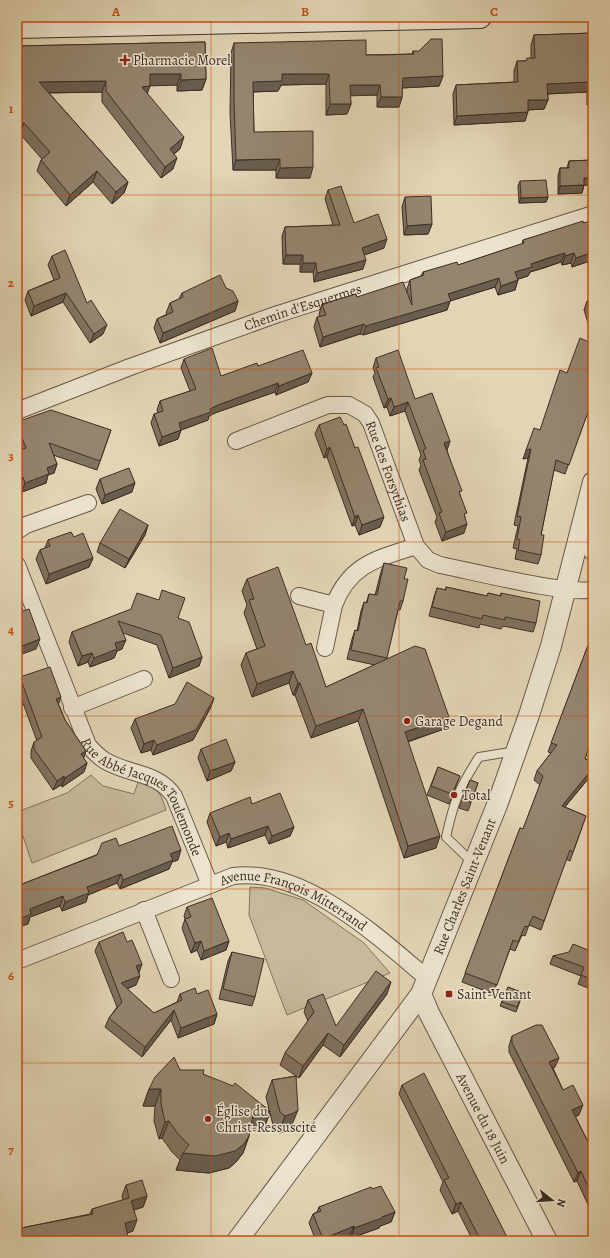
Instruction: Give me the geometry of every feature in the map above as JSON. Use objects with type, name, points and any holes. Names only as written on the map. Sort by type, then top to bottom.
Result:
[{"type":"main road","points":[[17,27],[303,19],[480,17]]},
{"type":"street","name":"Chemin d'Esquermes","points":[[17,411],[130,367],[278,314],[593,214]]},
{"type":"street","name":"Rue des Forsythias","points":[[236,441],[328,405],[349,405],[365,414],[371,423],[416,546],[428,560],[440,565],[565,590],[581,591],[593,589]]},
{"type":"street","name":"Rue Charles Saint-Venant","points":[[237,1241],[425,986],[474,864],[540,684],[593,482]]},
{"type":"street","points":[[17,531],[26,525],[88,503]]},
{"type":"street","points":[[579,531],[593,553]]},
{"type":"street","points":[[325,648],[334,604],[338,594],[348,579],[364,565],[416,546]]},
{"type":"street","name":"Rue Abbé Jacques Toulemonde","points":[[17,565],[72,708],[88,745],[103,760],[124,769],[153,777],[169,788],[174,796],[210,885]]},
{"type":"street","points":[[299,596],[334,604]]},
{"type":"street","points":[[72,708],[144,679]]},
{"type":"street","name":"Avenue François Mitterrand","points":[[17,961],[233,876],[255,875],[295,886],[328,902],[342,911],[425,986]]},
{"type":"street","points":[[144,910],[171,979]]},
{"type":"street","name":"Avenue du 18 Juin","points":[[425,986],[429,1013],[547,1241]]},
{"type":"lane","points":[[474,864],[446,837],[453,805],[460,787],[479,757],[517,750]]},
{"type":"shaded area","points":[[91,775],[103,786],[134,794],[138,782],[150,786],[160,794],[166,810],[32,863],[17,818],[17,812],[67,793]]},
{"type":"shaded area","points":[[250,887],[265,888],[303,900],[364,943],[390,973],[287,1015],[249,915]]},
{"type":"building","points":[[593,33],[593,95],[591,95],[590,82],[547,84],[548,100],[528,100],[528,112],[457,116],[456,85],[518,82],[517,61],[526,61],[527,58],[535,58],[534,35]]},
{"type":"building","points":[[431,39],[442,39],[443,76],[403,78],[402,97],[381,97],[380,85],[350,85],[351,104],[330,104],[329,74],[282,74],[282,81],[253,82],[254,132],[313,131],[313,167],[280,168],[280,159],[236,160],[234,43],[366,40],[366,55],[384,55],[414,54],[413,51],[419,51]]},
{"type":"building","points":[[205,42],[206,79],[181,80],[181,74],[150,74],[150,86],[142,87],[184,137],[170,149],[177,158],[165,167],[106,91],[106,81],[39,82],[128,182],[116,192],[97,171],[70,195],[41,160],[50,152],[24,123],[17,127],[17,46]]},
{"type":"building","points":[[593,160],[593,178],[584,178],[584,185],[560,186],[560,168],[569,168],[569,161]]},
{"type":"building","points":[[546,180],[548,197],[521,198],[520,181]]},
{"type":"building","points":[[341,186],[354,223],[378,214],[387,239],[362,248],[366,260],[317,273],[316,263],[303,263],[303,255],[286,255],[285,227],[340,225],[328,190]]},
{"type":"building","points":[[431,196],[432,224],[407,226],[405,197]]},
{"type":"building","points":[[583,221],[583,223],[591,221],[593,227],[593,252],[576,258],[574,253],[565,256],[565,253],[548,258],[531,264],[532,267],[515,272],[518,280],[501,286],[499,278],[448,294],[451,301],[366,326],[364,324],[323,337],[317,317],[326,315],[322,304],[356,294],[357,297],[403,282],[412,305],[410,280],[424,275],[423,272],[457,262],[458,265],[524,243],[523,240]]},
{"type":"building","points":[[65,250],[87,303],[91,300],[107,325],[94,334],[66,293],[34,306],[28,291],[60,278],[52,256]]},
{"type":"building","points":[[220,275],[226,288],[233,291],[238,301],[163,333],[157,319],[173,312],[170,303],[183,297],[182,293]]},
{"type":"building","points":[[593,299],[593,320],[587,301]]},
{"type":"building","points":[[580,338],[593,344],[593,398],[569,465],[556,460],[541,535],[544,535],[541,555],[518,550],[520,540],[517,539],[521,517],[517,516],[531,449],[526,450],[534,428],[540,430],[560,370],[567,373]]},
{"type":"building","points":[[212,348],[221,376],[257,363],[258,366],[303,350],[312,373],[279,386],[278,383],[218,405],[210,409],[211,412],[179,423],[181,430],[162,437],[154,414],[163,411],[160,401],[196,389],[184,359]]},
{"type":"building","points":[[398,350],[415,399],[432,393],[450,441],[444,443],[462,491],[459,492],[467,513],[464,514],[467,524],[446,532],[439,513],[442,512],[423,460],[426,459],[423,450],[426,449],[408,402],[394,407],[391,398],[388,399],[376,368],[379,367],[376,358]]},
{"type":"building","points":[[51,410],[111,430],[100,461],[49,443],[57,464],[47,468],[49,474],[25,483],[23,477],[17,479],[17,451],[26,448],[17,422]]},
{"type":"building","points":[[340,417],[344,425],[346,424],[355,448],[358,447],[384,517],[362,525],[358,515],[355,517],[330,447],[327,449],[319,425]]},
{"type":"building","points":[[129,468],[135,483],[105,495],[100,479]]},
{"type":"building","points":[[120,509],[148,525],[129,559],[100,543]]},
{"type":"building","points":[[71,532],[74,537],[83,533],[93,558],[49,574],[40,550],[50,546],[48,540]]},
{"type":"building","points":[[384,563],[407,568],[404,579],[408,579],[403,601],[400,601],[387,658],[351,650],[355,630],[358,631],[364,602],[367,603],[369,594],[377,595]]},
{"type":"building","points":[[278,567],[306,645],[311,643],[326,687],[415,646],[425,649],[449,717],[405,732],[440,836],[408,846],[363,709],[316,726],[300,683],[298,683],[293,671],[257,684],[246,653],[265,646],[249,600],[254,599],[247,579]]},
{"type":"building","points":[[446,587],[487,596],[488,593],[501,596],[501,593],[540,601],[536,623],[505,617],[505,620],[483,615],[482,619],[432,607],[437,588],[446,590]]},
{"type":"building","points":[[162,590],[185,598],[178,618],[189,622],[202,657],[173,668],[161,635],[118,621],[126,640],[115,643],[117,649],[94,658],[92,653],[82,656],[72,632],[131,609],[137,593],[159,600]]},
{"type":"building","points":[[19,600],[23,611],[29,609],[40,639],[17,648],[17,601]]},
{"type":"building","points":[[593,632],[593,735],[585,759],[593,761],[593,768],[562,806],[586,816],[573,852],[570,850],[544,921],[533,916],[528,927],[525,926],[518,942],[513,940],[497,985],[465,973],[520,828],[523,829],[543,776],[537,771],[557,745],[551,743]]},
{"type":"building","points":[[50,667],[61,697],[56,699],[65,720],[86,751],[81,754],[87,763],[65,778],[64,776],[57,781],[34,749],[34,742],[42,737],[20,677]]},
{"type":"building","points":[[187,682],[214,698],[196,730],[157,745],[154,740],[144,744],[135,719],[175,704]]},
{"type":"building","points":[[226,739],[235,762],[210,771],[201,749]]},
{"type":"building","points":[[438,767],[460,776],[452,794],[431,786]]},
{"type":"building","points":[[470,780],[478,783],[471,802],[463,798]]},
{"type":"building","points":[[280,793],[294,827],[272,836],[268,826],[231,839],[229,833],[220,837],[210,813],[250,797],[252,804]]},
{"type":"building","points":[[172,826],[181,850],[170,854],[173,860],[123,880],[121,874],[87,887],[89,893],[65,902],[63,896],[30,909],[31,914],[17,920],[17,886],[97,855],[102,843],[116,838],[119,846]]},
{"type":"building","points":[[212,898],[229,941],[204,951],[201,941],[195,943],[185,919],[191,917],[187,907]]},
{"type":"building","points":[[123,932],[127,942],[132,940],[142,964],[136,966],[140,976],[121,983],[154,1013],[182,1000],[180,994],[195,988],[197,994],[208,990],[217,1014],[181,1028],[174,1010],[145,1047],[109,1018],[122,1002],[99,942]]},
{"type":"building","points":[[573,944],[593,952],[593,980],[581,975],[584,967],[553,956],[569,952]]},
{"type":"building","points":[[232,952],[264,959],[255,997],[223,989]]},
{"type":"building","points":[[376,971],[391,982],[344,1045],[328,1033],[303,1066],[285,1053],[314,1012],[308,1000],[323,994],[336,1026]]},
{"type":"building","points":[[508,987],[523,993],[517,1007],[502,1002]]},
{"type":"building","points":[[536,1025],[542,1025],[559,1058],[549,1062],[563,1090],[573,1085],[583,1105],[572,1110],[588,1142],[593,1140],[593,1198],[581,1171],[578,1173],[512,1043],[512,1036]]},
{"type":"building","name":"Église du Christ-Ressuscité","points":[[174,1057],[180,1070],[204,1070],[203,1074],[233,1086],[235,1083],[270,1111],[253,1115],[249,1136],[243,1145],[235,1151],[215,1156],[183,1153],[189,1145],[178,1134],[169,1121],[165,1122],[161,1104],[161,1089],[149,1089],[155,1077]]},
{"type":"building","points":[[424,1073],[509,1241],[481,1241],[461,1202],[456,1204],[444,1180],[449,1178],[402,1085]]},
{"type":"building","points":[[296,1076],[298,1110],[285,1116],[280,1112],[272,1080]]},
{"type":"building","points":[[142,1180],[147,1196],[131,1201],[137,1220],[125,1223],[129,1241],[17,1241],[17,1210],[21,1228],[93,1214],[92,1209],[129,1198],[126,1185]]},
{"type":"building","points":[[381,1186],[395,1212],[354,1228],[354,1226],[323,1239],[313,1214],[321,1211],[319,1207],[371,1187],[372,1189]]},
{"type":"place","name":"Pharmacie Morel","points":[[125,60]]},
{"type":"place","name":"Garage Degand","points":[[407,721]]},
{"type":"place","name":"Total","points":[[454,795]]},
{"type":"place","name":"Saint-Venant","points":[[449,994]]},
{"type":"place","name":"Église du Christ-Ressuscité","points":[[208,1119]]}]
